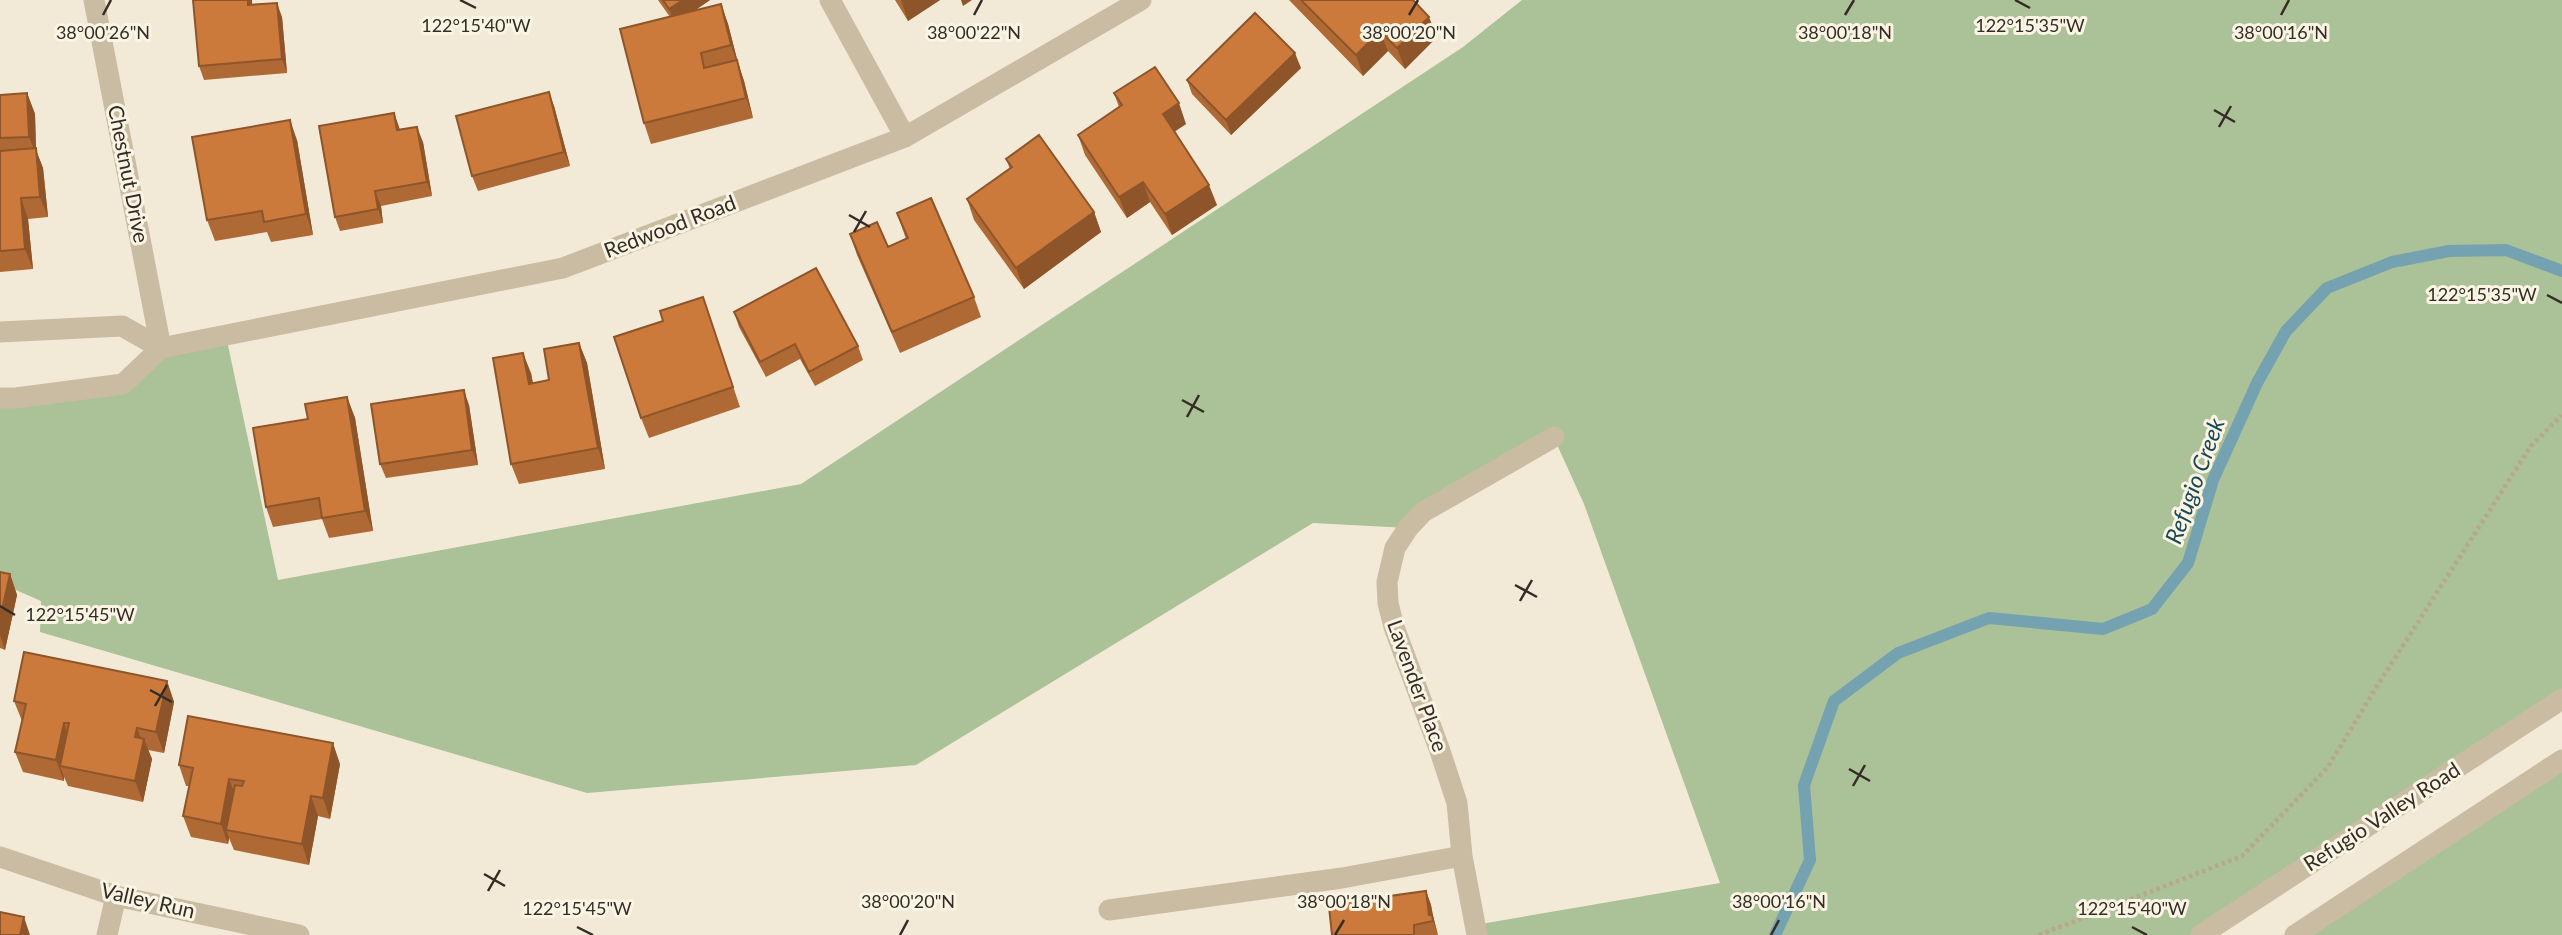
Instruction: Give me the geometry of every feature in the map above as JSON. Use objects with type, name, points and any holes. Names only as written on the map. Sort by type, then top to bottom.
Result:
[{"type":"street","name":"Chestnut Drive","points":[[94,0],[161,348]]},
{"type":"street","points":[[830,0],[905,137]]},
{"type":"street","name":"Redwood Road","points":[[161,348],[563,268],[905,137],[1141,0]]},
{"type":"street","points":[[0,332],[122,327],[161,348],[123,384],[0,398]]},
{"type":"street","name":"Lavender Place","points":[[1477,935],[1462,856],[1457,803],[1394,627],[1387,582],[1389,564],[1395,548],[1408,528],[1423,512],[1554,437]]},
{"type":"street","name":"Refugio Valley Road","points":[[2201,935],[2562,699]]},
{"type":"street","points":[[2295,935],[2562,760]]},
{"type":"street","points":[[1109,909],[1329,880],[1462,856]]},
{"type":"street","name":"Valley Run","points":[[0,857],[116,896],[227,927],[299,935]]},
{"type":"street","points":[[107,935],[116,896]]},
{"type":"path","points":[[2039,935],[2242,856],[2328,767],[2531,446],[2562,415]]},
{"type":"green space","points":[[1522,0],[2562,0],[2562,699],[2201,935],[1477,935],[1475,925],[1720,883],[1584,504],[1554,438],[1408,528],[1313,523],[916,765],[587,793],[40,632],[41,601],[0,583],[0,398],[123,384],[161,348],[226,336],[278,580],[801,484],[1463,47]]},
{"type":"green space","points":[[2562,760],[2562,935],[2295,935]]},
{"type":"building","points":[[193,0],[248,0],[248,5],[277,3],[282,59],[199,66]]},
{"type":"building","points":[[663,0],[683,0],[669,9]]},
{"type":"building","points":[[1301,0],[1413,0],[1429,17],[1397,48],[1380,31],[1356,55]]},
{"type":"building","points":[[721,4],[731,45],[701,53],[704,68],[737,60],[746,98],[644,123],[620,29]]},
{"type":"building","points":[[1255,13],[1295,53],[1226,120],[1187,80]]},
{"type":"building","points":[[1155,67],[1179,103],[1163,114],[1209,185],[1165,214],[1143,182],[1119,197],[1078,135],[1122,105],[1114,93]]},
{"type":"building","points":[[549,92],[564,152],[472,176],[456,116]]},
{"type":"building","points":[[27,93],[29,137],[0,138],[0,95]]},
{"type":"building","points":[[394,113],[397,130],[417,127],[427,182],[375,191],[378,209],[335,217],[319,126]]},
{"type":"building","points":[[290,120],[306,214],[264,222],[262,211],[207,220],[192,137]]},
{"type":"building","points":[[1039,135],[1094,212],[1016,268],[967,199],[1012,167],[1006,159]]},
{"type":"building","points":[[36,148],[40,197],[21,198],[25,249],[0,251],[0,151]]},
{"type":"building","points":[[931,198],[974,297],[892,332],[850,234],[877,222],[888,247],[908,238],[897,213]]},
{"type":"building","points":[[816,268],[858,346],[809,372],[795,344],[760,362],[734,312]]},
{"type":"building","points":[[703,297],[733,387],[641,418],[614,337],[663,321],[660,311]]},
{"type":"building","points":[[579,343],[598,448],[511,464],[493,358],[523,353],[529,384],[549,380],[544,349]]},
{"type":"building","points":[[464,390],[472,450],[380,464],[371,404]]},
{"type":"building","points":[[347,397],[365,511],[322,518],[319,498],[266,507],[253,428],[308,419],[305,404]]},
{"type":"building","points":[[0,572],[10,574],[0,619]]},
{"type":"building","points":[[24,652],[167,681],[156,732],[137,728],[135,737],[144,739],[135,781],[60,766],[69,723],[64,723],[56,760],[15,752],[26,704],[14,701]]},
{"type":"building","points":[[188,716],[333,743],[323,798],[311,796],[302,844],[226,830],[235,785],[242,786],[244,781],[229,779],[221,824],[183,816],[193,768],[179,765]]},
{"type":"building","points":[[1426,891],[1429,915],[1432,915],[1433,921],[1414,925],[1414,935],[1332,935],[1329,907],[1333,906],[1333,901],[1353,897],[1353,901]]},
{"type":"building","points":[[0,912],[24,917],[20,935],[0,935]]},
{"type":"waterway","name":"Refugio Creek","points":[[1775,935],[1810,860],[1804,785],[1834,701],[1898,653],[1989,618],[2103,629],[2152,609],[2188,563],[2213,480],[2257,383],[2286,331],[2327,288],[2392,262],[2449,251],[2506,250],[2562,271]]}]
